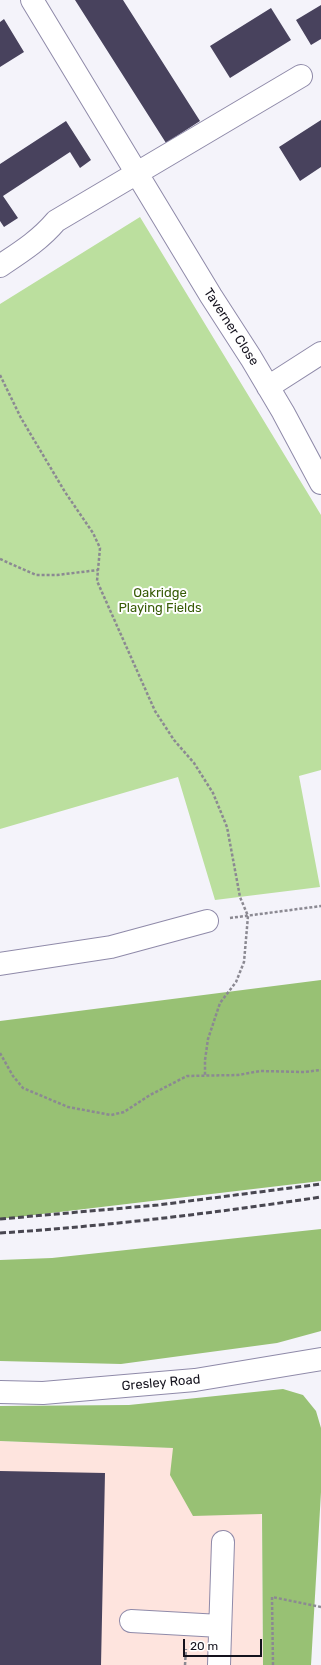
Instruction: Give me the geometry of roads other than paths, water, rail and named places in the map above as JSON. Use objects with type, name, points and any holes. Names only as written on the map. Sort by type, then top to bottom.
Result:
[{"type":"street","name":"Taverner Close","points":[[32,0],[136,173],[268,387],[321,483]]},
{"type":"street","points":[[0,266],[30,247],[45,234],[56,221],[301,76]]},
{"type":"street","points":[[268,387],[321,353]]},
{"type":"street","points":[[0,964],[111,947],[207,921]]},
{"type":"street","name":"Gresley Road","points":[[0,1392],[43,1393],[195,1380],[321,1359]]},
{"type":"street","points":[[219,1665],[223,1542]]},
{"type":"street","points":[[131,1621],[220,1626]]},
{"type":"railway","points":[[0,1219],[158,1205],[321,1184]]},
{"type":"railway","points":[[0,1233],[81,1227],[321,1197]]},
{"type":"park label","name":"Oakridge Playing Fields","points":[[160,600]]}]
